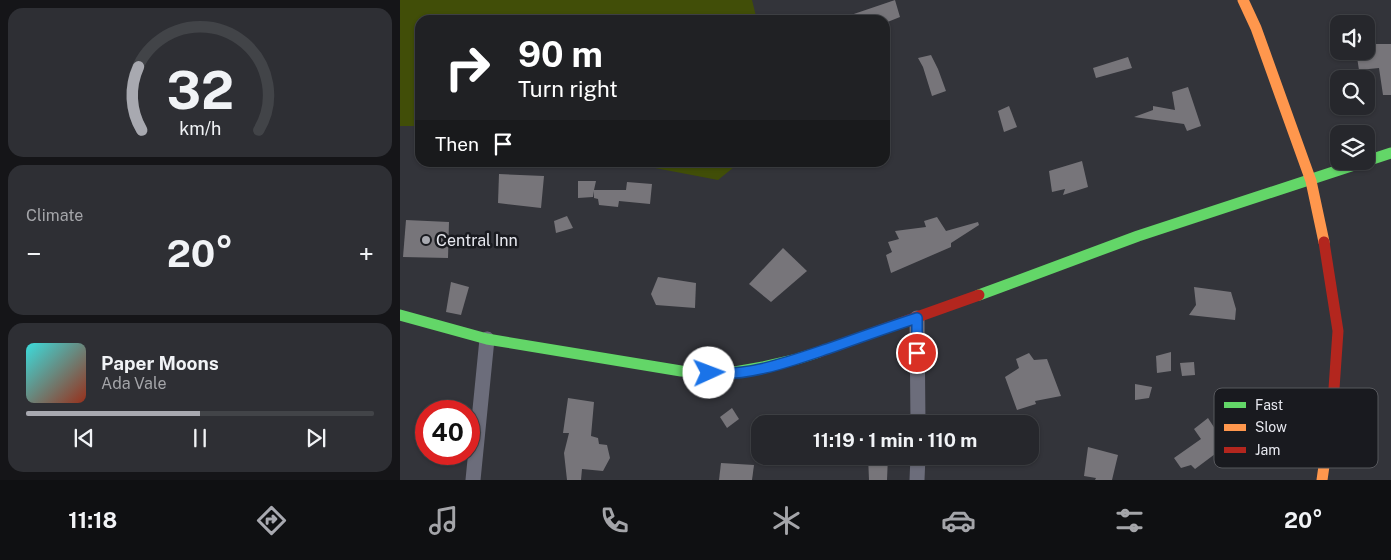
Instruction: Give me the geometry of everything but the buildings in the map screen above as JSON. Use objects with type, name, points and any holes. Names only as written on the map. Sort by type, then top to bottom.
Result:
[{"type":"street","points":[[1243,0],[1256,28],[1311,181],[1328,260],[1338,331],[1335,388]]},
{"type":"street","points":[[400,315],[487,339],[681,371],[723,374],[763,368],[797,359],[917,318],[1138,236],[1311,181],[1391,153]]},
{"type":"street","points":[[917,318],[918,415]]},
{"type":"street","points":[[473,480],[487,339]]},
{"type":"street","points":[[917,480],[918,465]]},
{"type":"green space","points":[[400,0],[752,0],[756,15],[415,15],[415,126],[400,126]]},
{"type":"green space","points":[[650,167],[734,167],[718,180]]},
{"type":"traffic: fast","points":[[979,295],[1138,236],[1391,153]]},
{"type":"traffic: fast","points":[[400,315],[487,339],[681,371],[723,374],[763,367],[819,352]]},
{"type":"traffic: slow","points":[[1243,0],[1256,28],[1311,181],[1324,242]]},
{"type":"traffic: slow","points":[[1322,480],[1324,468]]},
{"type":"traffic: jam","points":[[1324,242],[1338,331],[1334,388]]},
{"type":"traffic: jam","points":[[819,352],[979,295]]},
{"type":"place","name":"Central Inn","points":[[426,240]]},
{"type":"route","points":[[709,373],[723,374],[763,368],[797,359],[917,318],[917,353]]}]
